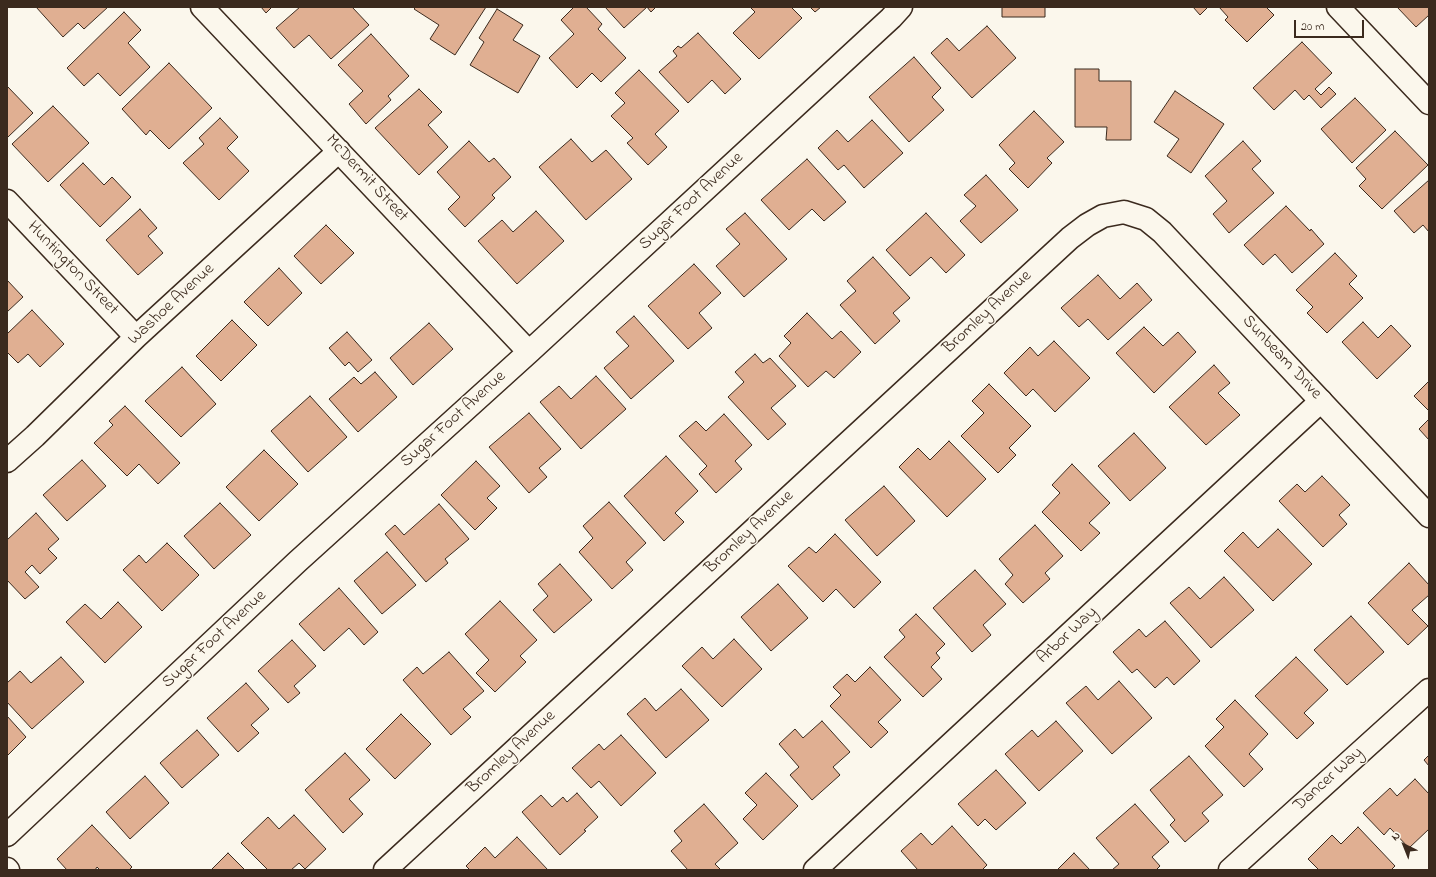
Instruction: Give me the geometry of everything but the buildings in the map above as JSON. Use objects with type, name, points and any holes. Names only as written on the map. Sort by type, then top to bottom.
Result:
[{"type":"street","name":"McDermit Street","points":[[202,7],[529,352]]},
{"type":"street","name":"Sugar Foot Avenue","points":[[7,835],[292,568],[886,24],[901,7]]},
{"type":"street","points":[[1338,7],[1429,103]]},
{"type":"street","name":"Washoe Avenue","points":[[7,461],[35,436],[136,337],[339,151]]},
{"type":"street","name":"Huntington Street","points":[[7,201],[136,337]]},
{"type":"street","name":"Sunbeam Drive","points":[[1124,212],[1146,219],[1162,232],[1429,516]]},
{"type":"street","name":"Bromley Avenue","points":[[385,870],[1070,238],[1087,225],[1103,216],[1124,212]]},
{"type":"street","name":"Arbor Way","points":[[816,870],[1321,402]]},
{"type":"street","name":"Dancer Way","points":[[1230,870],[1429,690]]}]
